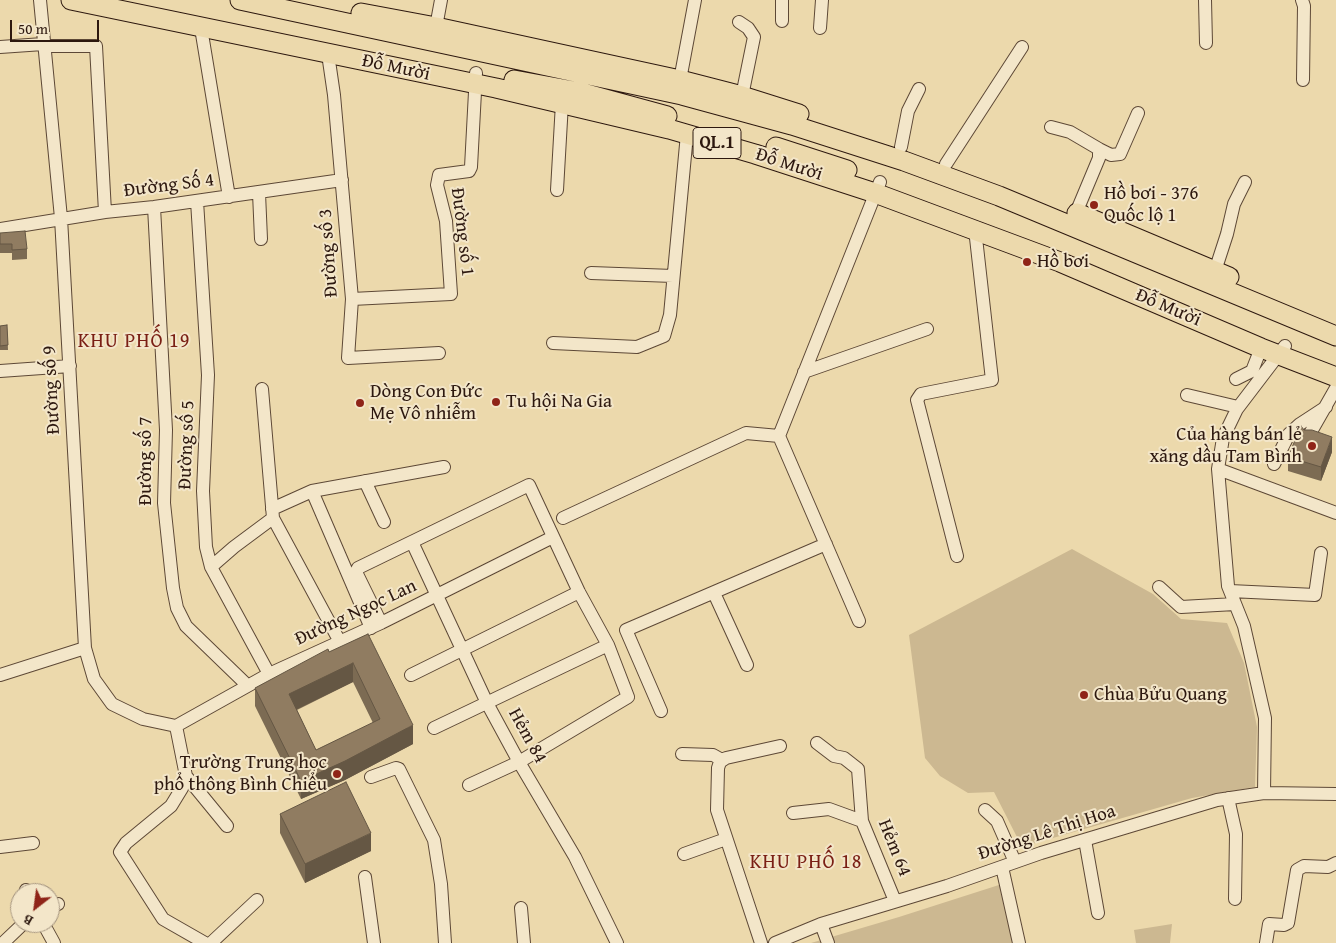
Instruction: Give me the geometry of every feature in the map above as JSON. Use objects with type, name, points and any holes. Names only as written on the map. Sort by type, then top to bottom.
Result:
[{"type":"highway","name":"Đỗ Mười","points":[[71,0],[328,54],[475,79],[579,92],[635,107],[811,158],[975,229],[1274,350],[1336,364]]},
{"type":"highway","name":"Đỗ Mười","points":[[129,0],[475,79],[562,104],[687,134],[975,216],[1336,377]]},
{"type":"highway","name":"Đỗ Mười","points":[[240,0],[682,95],[792,125],[904,161],[1017,203],[1336,336]]},
{"type":"highway","points":[[298,0],[436,27],[680,80],[742,96],[901,147],[1076,213],[1336,322]]},
{"type":"highway","points":[[314,16],[332,8]]},
{"type":"street","name":"Đường số 9","points":[[40,0],[43,45],[62,218],[85,648],[94,679],[112,704],[143,719],[176,726]]},
{"type":"street","points":[[436,27],[441,0]]},
{"type":"street","points":[[680,80],[695,0]]},
{"type":"street","points":[[782,0],[782,22]]},
{"type":"street","points":[[820,28],[822,0]]},
{"type":"street","points":[[1204,0],[1206,43]]},
{"type":"street","points":[[1302,0],[1304,6],[1303,80]]},
{"type":"street","points":[[739,22],[748,28],[754,38],[742,96]]},
{"type":"street","points":[[201,28],[229,197]]},
{"type":"street","points":[[0,47],[43,45],[96,46],[105,212]]},
{"type":"street","points":[[946,164],[985,100],[1022,47]]},
{"type":"street","name":"Đường số 3","points":[[328,54],[334,95],[352,299],[349,359],[439,354]]},
{"type":"street","name":"Đường số 1","points":[[352,299],[451,294],[446,221],[437,185],[439,175],[469,172],[472,167],[475,79]]},
{"type":"street","points":[[901,147],[908,111],[920,89]]},
{"type":"street","points":[[557,190],[562,104]]},
{"type":"street","points":[[1051,127],[1070,132],[1111,155],[1120,154],[1138,114]]},
{"type":"street","points":[[553,343],[638,347],[664,336],[670,315],[687,134]]},
{"type":"street","points":[[1076,213],[1099,158],[1100,149]]},
{"type":"street","name":"Đường Số 4","points":[[0,229],[62,218],[197,202],[342,180]]},
{"type":"street","points":[[1215,271],[1234,204],[1244,182]]},
{"type":"street","points":[[859,621],[779,436],[878,188]]},
{"type":"street","points":[[259,193],[261,238]]},
{"type":"street","name":"Đường số 5","points":[[197,202],[208,375],[204,491],[206,548],[210,567],[269,674]]},
{"type":"street","name":"Đường số 7","points":[[154,207],[166,430],[164,503],[173,588],[177,608],[186,626],[247,685]]},
{"type":"street","points":[[957,556],[917,400],[921,394],[992,380],[975,229]]},
{"type":"street","points":[[591,273],[673,276]]},
{"type":"street","points":[[804,372],[927,329]]},
{"type":"street","points":[[1236,379],[1252,371],[1274,350]]},
{"type":"street","points":[[1264,793],[1265,718],[1244,626],[1230,591],[1218,469],[1223,438],[1238,407],[1274,350]]},
{"type":"street","points":[[0,371],[70,366]]},
{"type":"street","points":[[1308,437],[1336,388]]},
{"type":"street","points":[[262,389],[273,513],[340,642]]},
{"type":"street","points":[[1188,395],[1238,407]]},
{"type":"street","points":[[1274,464],[1289,434],[1300,424],[1326,407]]},
{"type":"street","points":[[563,518],[746,433],[779,436]]},
{"type":"street","points":[[210,567],[273,513],[312,491],[444,467]]},
{"type":"street","points":[[1218,469],[1336,513]]},
{"type":"street","points":[[366,481],[384,522]]},
{"type":"street","points":[[376,626],[356,570],[529,485],[580,592],[608,644],[628,697],[519,762],[469,785]]},
{"type":"street","points":[[312,491],[376,626]]},
{"type":"street","name":"Đường Ngọc Lan","points":[[176,726],[247,685],[376,626],[553,537]]},
{"type":"street","name":"Hẻm 84","points":[[412,542],[488,703],[519,762],[575,857],[617,943]]},
{"type":"street","points":[[661,711],[626,630],[826,544]]},
{"type":"street","points":[[1230,591],[1315,595],[1321,553]]},
{"type":"street","points":[[1159,587],[1181,607],[1235,604]]},
{"type":"street","points":[[411,675],[462,648],[580,592]]},
{"type":"street","points":[[714,593],[748,665]]},
{"type":"street","points":[[434,728],[608,644]]},
{"type":"street","points":[[0,675],[85,648]]},
{"type":"street","points":[[176,726],[186,776],[228,826]]},
{"type":"street","name":"Hẻm 64","points":[[817,742],[834,756],[844,758],[858,769],[862,820],[895,901]]},
{"type":"street","points":[[682,754],[713,755],[722,760],[780,746]]},
{"type":"street","points":[[722,760],[718,768],[717,810],[761,943]]},
{"type":"street","points":[[371,777],[396,768],[400,769],[434,840],[441,884],[444,943]]},
{"type":"street","points":[[186,776],[172,806],[126,843],[120,852],[163,919],[204,943]]},
{"type":"street","name":"Đường Lê Thị Hoa","points":[[775,943],[821,924],[1085,840],[1228,798],[1264,793],[1336,794]]},
{"type":"street","points":[[1228,798],[1236,834],[1235,898]]},
{"type":"street","points":[[794,813],[829,809],[862,820]]},
{"type":"street","points":[[985,810],[997,821],[1015,862]]},
{"type":"street","points":[[684,854],[726,839]]},
{"type":"street","points":[[1085,840],[1098,913]]},
{"type":"street","points":[[0,846],[33,843]]},
{"type":"street","points":[[1266,943],[1269,924],[1284,925],[1288,923],[1296,870],[1304,866],[1328,867],[1336,863]]},
{"type":"street","points":[[1002,867],[1019,943]]},
{"type":"street","points":[[365,877],[374,943]]},
{"type":"street","points":[[211,943],[257,900]]},
{"type":"street","points":[[521,908],[524,943]]},
{"type":"street","points":[[821,924],[828,943]]},
{"type":"street","points":[[3,943],[14,933]]},
{"type":"shaded area","name":"Chùa Bửu Quang","points":[[1072,549],[1153,594],[1181,619],[1227,623],[1244,663],[1257,727],[1255,787],[1192,798],[1032,844],[1019,841],[994,792],[968,793],[940,776],[925,758],[909,635]]},
{"type":"shaded area","points":[[1002,884],[1021,943],[811,943],[899,917]]},
{"type":"shaded area","points":[[1172,924],[1170,943],[1136,943],[1134,930]]},
{"type":"building","points":[[25,231],[27,249],[12,250],[12,244],[0,244],[0,233]]},
{"type":"building","points":[[7,325],[8,345],[0,346],[0,326]]},
{"type":"building","points":[[1301,426],[1304,430],[1312,430],[1332,437],[1321,467],[1288,457]]},
{"type":"building","points":[[368,634],[413,725],[345,761],[301,781],[255,688],[328,649],[329,652]],"holes":[[[353,663],[380,719],[316,750],[289,694]]]},
{"type":"building","points":[[346,782],[371,833],[305,864],[280,814]]},
{"type":"place","name":"Hồ bơi - 376 Quốc lộ 1","points":[[1094,205]]},
{"type":"place","name":"Hồ bơi","points":[[1027,262]]},
{"type":"place","name":"Tu hội Na Gia","points":[[496,402]]},
{"type":"place","name":"Dòng Con Đức Mẹ Vô nhiễm","points":[[360,403]]},
{"type":"place","name":"Của hàng bán lẻ xăng dầu Tam Bình","points":[[1312,446]]},
{"type":"place","name":"Chùa Bửu Quang","points":[[1084,695]]},
{"type":"place","name":"Trường Trung học phổ thông Bình Chiểu","points":[[337,774]]},
{"type":"district","name":"KHU PHỐ 19","points":[[134,342]]},
{"type":"district","name":"KHU PHỐ 18","points":[[806,863]]}]
